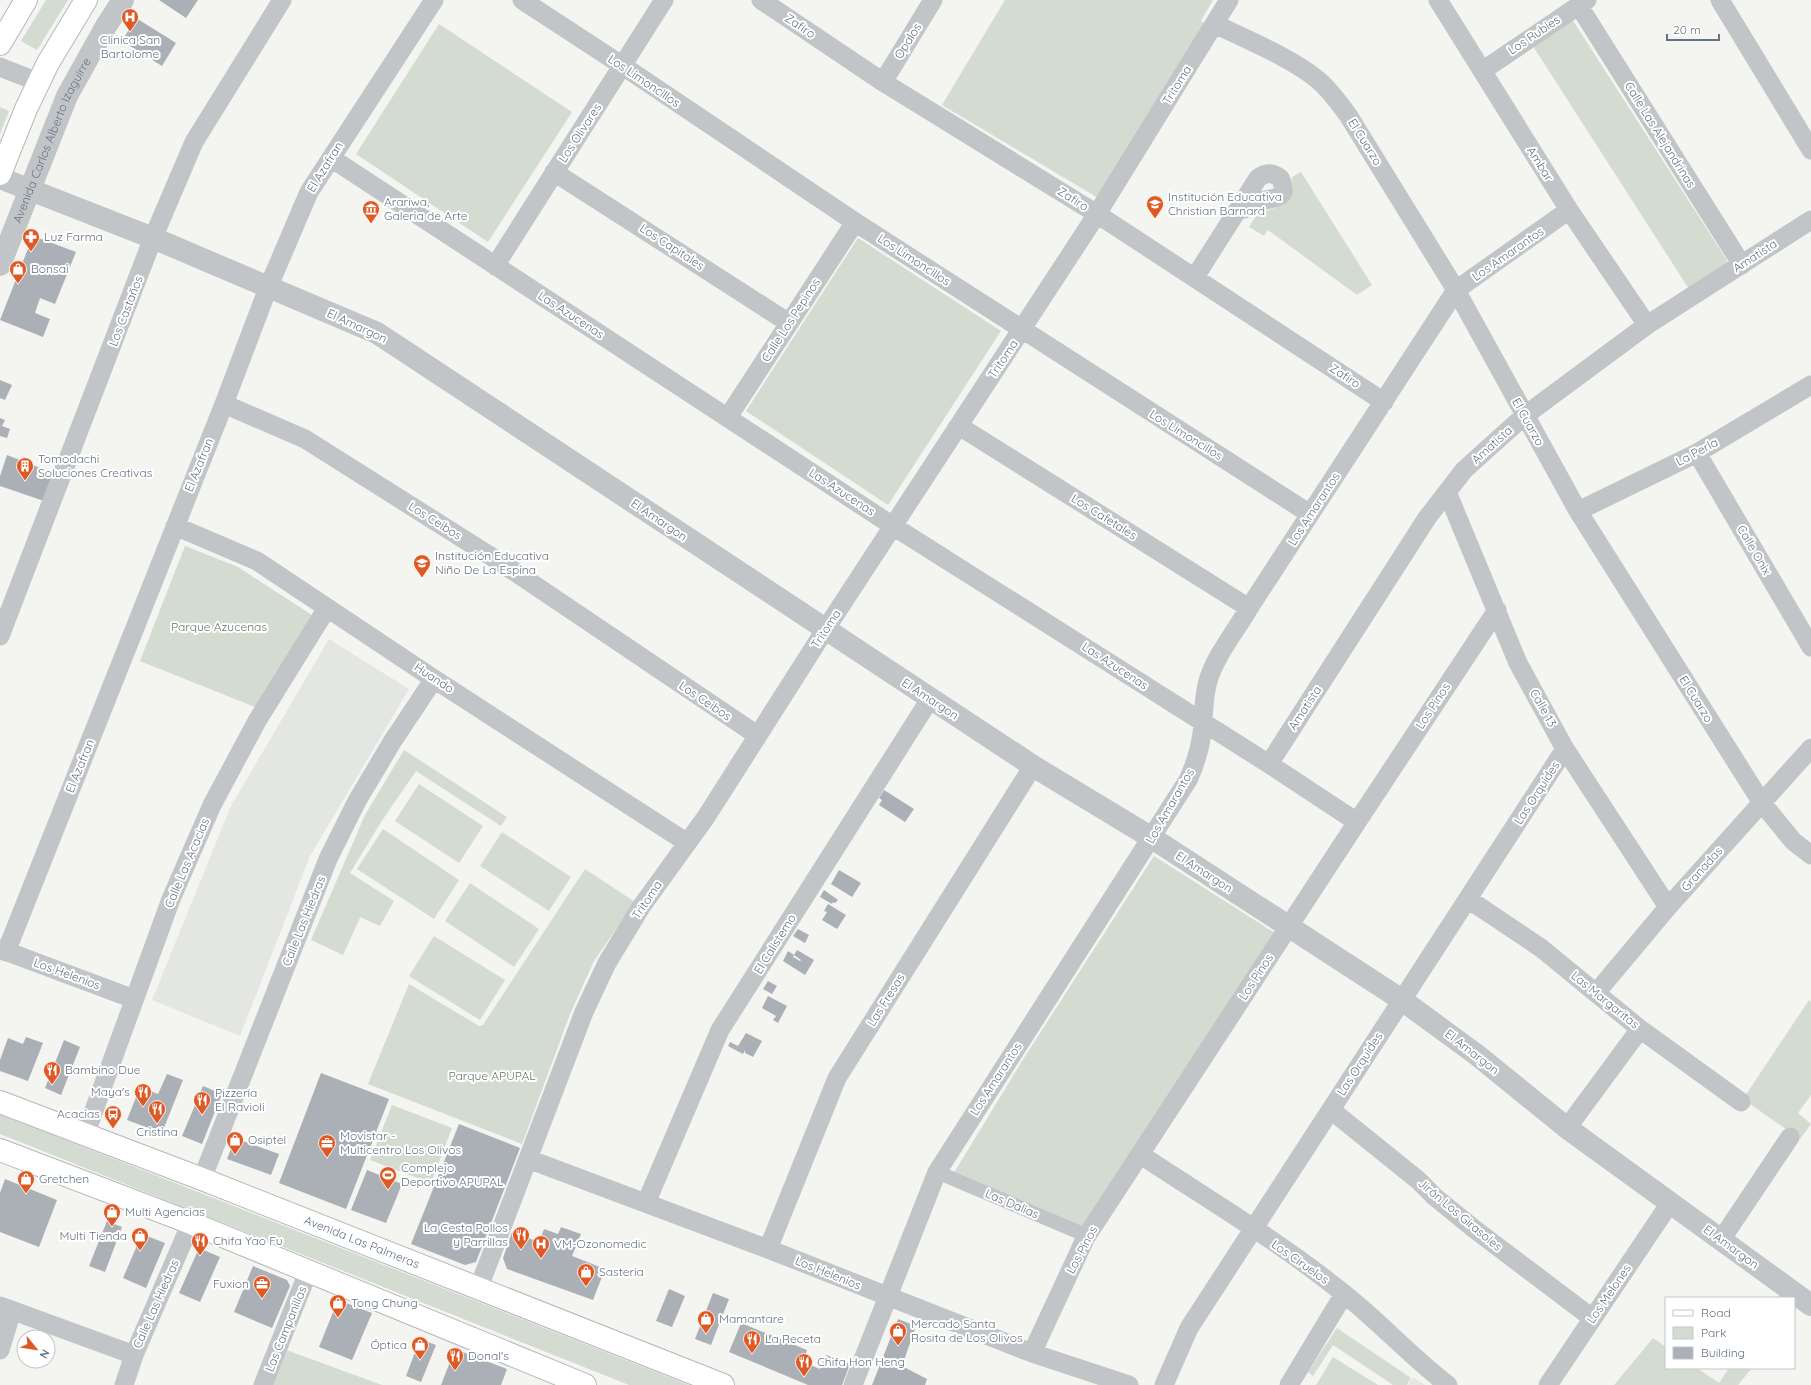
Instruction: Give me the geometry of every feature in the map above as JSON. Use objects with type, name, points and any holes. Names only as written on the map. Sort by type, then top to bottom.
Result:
[{"type":"main road","points":[[0,44],[26,0]]},
{"type":"main road","points":[[0,174],[38,82],[48,62],[86,0]]},
{"type":"main road","name":"Avenida Las Palmeras","points":[[0,1102],[479,1287],[723,1385]]},
{"type":"main road","points":[[0,1150],[191,1223],[585,1385]]},
{"type":"street","name":"Avenida Carlos Alberto Izaguirre","points":[[0,265],[29,188],[77,75],[123,0]]},
{"type":"street","name":"Los Castaños","points":[[0,636],[153,238],[194,142],[282,0]]},
{"type":"street","name":"El Azafran","points":[[3,950],[224,404],[268,288],[309,192],[434,0]]},
{"type":"street","name":"Los Limoncillos","points":[[522,0],[855,222],[1022,331],[1310,514]]},
{"type":"street","name":"Los Olivares","points":[[495,266],[664,0]]},
{"type":"street","name":"Zafiro","points":[[761,0],[883,82],[1098,214],[1384,402]]},
{"type":"street","name":"Opalos","points":[[883,82],[934,0]]},
{"type":"street","name":"Tritoma","points":[[479,1287],[584,1012],[607,963],[641,907],[686,842],[706,817],[825,630],[1098,214],[1229,0]]},
{"type":"street","name":"Ambar","points":[[1438,0],[1569,210],[1647,325]]},
{"type":"street","points":[[1720,0],[1811,150]]},
{"type":"street","name":"Los Rubies","points":[[1482,71],[1583,3]]},
{"type":"street","name":"Calle Las Alejandrinas","points":[[1583,3],[1742,265]]},
{"type":"street","name":"El Cuarzo","points":[[1215,24],[1299,66],[1318,80],[1334,95],[1348,115],[1456,290],[1524,416],[1578,511],[1762,803],[1792,841],[1811,855]]},
{"type":"street","points":[[0,67],[38,82]]},
{"type":"street","name":"Las Azucenas","points":[[331,158],[893,526],[1269,764],[1357,822]]},
{"type":"street","name":"Los Capitales","points":[[554,172],[789,322]]},
{"type":"street","name":"El Amargon","points":[[0,178],[29,188],[153,238],[377,333],[930,699],[1033,766],[1152,838],[1402,1000],[1477,1054],[1567,1128],[1811,1305]]},
{"type":"street","points":[[1195,277],[1238,210]]},
{"type":"street","name":"Los Amarantos","points":[[853,1385],[937,1172],[1079,948],[1152,838],[1192,770],[1200,742],[1203,722],[1203,702],[1210,674],[1249,608],[1456,290],[1569,210]]},
{"type":"street","name":"Amatista","points":[[1269,764],[1427,518],[1464,470],[1524,416],[1647,325],[1811,220]]},
{"type":"street","name":"Calle Los Pepinos","points":[[728,417],[855,222]]},
{"type":"street","name":"La Perla","points":[[1578,511],[1697,453],[1811,385]]},
{"type":"street","name":"Los Ceibos","points":[[224,404],[305,439],[503,564],[757,735]]},
{"type":"street","name":"Los Cafetales","points":[[959,426],[1249,608]]},
{"type":"street","name":"Calle Onix","points":[[1697,453],[1811,647]]},
{"type":"street","name":"Calle 13","points":[[1447,492],[1518,663],[1565,749],[1668,907]]},
{"type":"street","name":"Huando","points":[[175,526],[257,561],[434,679],[686,842]]},
{"type":"street","name":"Calle Las Acacias","points":[[85,1135],[171,900],[212,805],[257,721],[326,608]]},
{"type":"street","name":"Los Pinos","points":[[1032,1353],[1086,1237],[1288,926],[1497,610]]},
{"type":"street","name":"Calle Las Hiedras","points":[[202,1179],[328,860],[357,801],[392,742],[434,679]]},
{"type":"street","name":"El Calistemo","points":[[646,1203],[720,1030],[930,699]]},
{"type":"street","name":"Granadas","points":[[1596,993],[1668,907],[1811,748]]},
{"type":"street","name":"Las Orquídes","points":[[1164,1385],[1190,1328],[1253,1228],[1565,749]]},
{"type":"street","name":"Las Fresas","points":[[768,1249],[837,1078],[1033,766]]},
{"type":"street","name":"Las Margaritas","points":[[1468,899],[1541,948],[1640,1029],[1741,1102]]},
{"type":"street","name":"Los Helenios","points":[[3,950],[134,999]]},
{"type":"street","points":[[1567,1128],[1640,1029]]},
{"type":"street","name":"Jirón Los Girasoles","points":[[1331,1110],[1418,1180],[1435,1197],[1473,1228],[1592,1318]]},
{"type":"street","points":[[1721,1240],[1790,1136]]},
{"type":"street","name":"Los Ciruelos","points":[[1140,1155],[1253,1228],[1344,1294],[1448,1385]]},
{"type":"street","name":"Los Helenios","points":[[528,1159],[768,1249],[1032,1353],[1129,1385]]},
{"type":"street","name":"Las Dalias","points":[[937,1172],[1076,1231],[1086,1237]]},
{"type":"street","name":"Los Melones","points":[[1548,1385],[1670,1203]]},
{"type":"street","name":"Calle Las Hiedras","points":[[124,1385],[134,1355],[191,1223]]},
{"type":"street","name":"Las Campanillas","points":[[263,1385],[308,1272]]},
{"type":"street","points":[[1289,1385],[1344,1294]]},
{"type":"street","points":[[0,1350],[6,1308],[134,1355]]},
{"type":"shaded area","points":[[329,639],[409,689],[310,856],[240,1036],[152,1000],[231,806]]},
{"type":"shaded area","points":[[1413,1377],[1425,1385],[1408,1385]]},
{"type":"green space","points":[[46,0],[68,0],[37,50],[21,41]]},
{"type":"green space","points":[[1005,0],[1213,0],[1201,21],[1209,26],[1103,201],[942,105]]},
{"type":"green space","points":[[1570,16],[1728,262],[1689,289],[1531,43]]},
{"type":"green space","points":[[439,24],[572,112],[488,242],[356,154]]},
{"type":"green space","points":[[0,107],[9,111],[0,134]]},
{"type":"green space","points":[[1301,172],[1372,285],[1357,295],[1268,230],[1264,236],[1249,227],[1258,213],[1275,208],[1290,197],[1293,189],[1292,177]]},
{"type":"green space","points":[[858,238],[1001,331],[888,505],[746,411]]},
{"type":"green space","name":"Parque Azucenas","points":[[185,546],[238,567],[315,617],[255,707],[140,661]]},
{"type":"green space","points":[[404,750],[507,817],[501,826],[416,771],[381,822],[350,873],[394,901],[380,926],[360,917],[343,955],[311,940],[365,815]]},
{"type":"green space","points":[[419,784],[483,826],[459,863],[395,821]]},
{"type":"green space","points":[[383,829],[459,880],[434,919],[357,869]]},
{"type":"green space","points":[[502,832],[571,877],[549,911],[480,866]]},
{"type":"green space","points":[[1154,856],[1278,935],[1084,1232],[952,1176],[1024,1058]]},
{"type":"green space","name":"Parque APUPAL","points":[[585,869],[635,902],[594,961],[570,1014],[522,1144],[368,1084],[409,984],[479,1026],[483,1025]]},
{"type":"green space","points":[[470,883],[539,929],[514,967],[445,921]]},
{"type":"green space","points":[[434,936],[505,980],[480,1020],[409,976]]},
{"type":"green space","points":[[1809,1000],[1811,1002],[1811,1095],[1798,1113],[1811,1124],[1800,1139],[1743,1099]]},
{"type":"green space","points":[[392,1105],[452,1128],[431,1183],[370,1160]]},
{"type":"green space","points":[[0,1114],[689,1385],[629,1385],[0,1134]]},
{"type":"green space","points":[[1337,1328],[1411,1378],[1407,1385],[1393,1385],[1333,1345],[1313,1376],[1308,1372]]},
{"type":"green space","points":[[1653,1338],[1665,1346],[1665,1369],[1698,1369],[1719,1383],[1728,1369],[1751,1369],[1738,1385],[1614,1385]]},
{"type":"green space","points":[[278,1347],[382,1385],[263,1385]]},
{"type":"green space","points":[[1333,1357],[1378,1385],[1316,1385]]},
{"type":"building","points":[[159,0],[198,0],[186,18]]},
{"type":"building","points":[[136,18],[176,43],[162,66],[122,41]]},
{"type":"building","points":[[33,236],[76,252],[55,304],[40,298],[35,313],[50,319],[43,337],[0,320]]},
{"type":"building","points":[[0,380],[12,385],[5,400],[0,398]]},
{"type":"building","points":[[0,418],[5,420],[2,426],[10,429],[7,438],[0,436]]},
{"type":"building","name":"Tomodachi Soluciones Creativas","points":[[7,455],[53,473],[44,501],[0,486],[0,476]]},
{"type":"building","points":[[884,790],[914,809],[905,822],[879,805],[882,800],[879,798]]},
{"type":"building","points":[[839,870],[861,883],[852,897],[831,884]]},
{"type":"building","points":[[824,890],[838,900],[832,904],[820,897]]},
{"type":"building","points":[[828,904],[846,915],[837,929],[822,920],[827,912],[824,911]]},
{"type":"building","points":[[798,929],[809,935],[805,943],[793,936]]},
{"type":"building","points":[[797,950],[814,960],[805,975],[783,961],[788,951],[794,955]],"holes":[[[794,955],[801,960],[800,961],[793,957]]]},
{"type":"building","points":[[768,981],[777,986],[772,994],[763,989]]},
{"type":"building","points":[[768,996],[787,1006],[778,1023],[773,1020],[776,1016],[762,1008]]},
{"type":"building","points":[[746,1033],[762,1041],[753,1057],[745,1053],[745,1050],[743,1054],[728,1046],[730,1042],[738,1046]]},
{"type":"building","points":[[26,1037],[43,1043],[28,1081],[0,1071],[0,1060],[8,1038],[23,1044]]},
{"type":"building","points":[[64,1040],[80,1047],[61,1095],[45,1088]]},
{"type":"building","points":[[321,1073],[389,1099],[346,1209],[279,1183]]},
{"type":"building","points":[[167,1074],[183,1080],[162,1133],[127,1120],[140,1087],[158,1094]]},
{"type":"building","name":"Pizzería El Ravioli","points":[[203,1086],[222,1094],[202,1144],[182,1136]]},
{"type":"building","points":[[459,1124],[520,1148],[476,1262],[465,1265],[411,1244]]},
{"type":"building","points":[[235,1138],[279,1154],[271,1175],[227,1159]]},
{"type":"building","points":[[367,1170],[402,1184],[386,1223],[351,1210]]},
{"type":"building","points":[[5,1179],[57,1200],[39,1247],[0,1232],[0,1193]]},
{"type":"building","points":[[107,1221],[122,1227],[105,1272],[89,1266]]},
{"type":"building","points":[[561,1227],[581,1234],[572,1256],[605,1269],[593,1300],[507,1269],[503,1258],[512,1232],[539,1242],[544,1229],[558,1234]]},
{"type":"building","points":[[142,1234],[165,1243],[146,1288],[123,1278]]},
{"type":"building","points":[[199,1248],[220,1257],[200,1302],[179,1293]]},
{"type":"building","name":"Fuxion","points":[[253,1266],[287,1280],[290,1286],[272,1328],[234,1312]]},
{"type":"building","points":[[669,1289],[685,1296],[672,1327],[656,1321]]},
{"type":"building","points":[[713,1293],[729,1299],[711,1345],[695,1339]]},
{"type":"building","points":[[338,1300],[372,1313],[352,1360],[319,1347]]},
{"type":"building","name":"Mercado Santa Rosita de Los Olivos","points":[[898,1319],[916,1326],[902,1366],[927,1379],[925,1385],[872,1385]]},
{"type":"building","points":[[741,1323],[807,1350],[803,1362],[820,1369],[826,1355],[850,1364],[842,1385],[808,1385],[729,1352]]},
{"type":"building","points":[[420,1339],[436,1345],[421,1382],[406,1376]]},
{"type":"building","points":[[455,1349],[507,1369],[501,1385],[441,1385]]},
{"type":"place","name":"Clinica San Bartolome","points":[[130,32]]},
{"type":"place","name":"Institución Educativa Christian Barnard","points":[[1155,219]]},
{"type":"place","name":"Arariwa, Galeria de Arte","points":[[371,224]]},
{"type":"place","name":"Luz Farma","points":[[31,252]]},
{"type":"place","name":"Bonsai","points":[[18,284]]},
{"type":"place","name":"Tomodachi Soluciones Creativas","points":[[25,481]]},
{"type":"place","name":"Institución Educativa Niño De La Espina","points":[[422,578]]},
{"type":"place","name":"Bambino Due","points":[[52,1085]]},
{"type":"place","name":"Maya's","points":[[143,1107]]},
{"type":"place","name":"Pizzería El Ravioli","points":[[202,1115]]},
{"type":"place","name":"Cristina","points":[[157,1124]]},
{"type":"place","name":"Acacias","points":[[113,1129]]},
{"type":"place","name":"Osiptel","points":[[235,1155]]},
{"type":"place","name":"Movistar - Multicentro Los Olivos","points":[[327,1158]]},
{"type":"place","name":"Complejo Deportivo APUPAL","points":[[388,1190]]},
{"type":"place","name":"Gretchen","points":[[26,1194]]},
{"type":"place","name":"Multi Agencias","points":[[112,1227]]},
{"type":"place","name":"La Cesta Pollos y Parrillas","points":[[521,1250]]},
{"type":"place","name":"Multi Tienda","points":[[140,1251]]},
{"type":"place","name":"Chifa Yao Fu","points":[[200,1256]]},
{"type":"place","name":"VM-Ozonomedic","points":[[541,1259]]},
{"type":"place","name":"Sasteria","points":[[586,1287]]},
{"type":"place","name":"Fuxion","points":[[262,1299]]},
{"type":"place","name":"Tong Chung","points":[[338,1318]]},
{"type":"place","name":"Mamantare","points":[[706,1334]]},
{"type":"place","name":"Mercado Santa Rosita de Los Olivos","points":[[898,1346]]},
{"type":"place","name":"La Receta","points":[[752,1354]]},
{"type":"place","name":"Óptica","points":[[420,1360]]},
{"type":"place","name":"Donal's","points":[[455,1371]]},
{"type":"place","name":"Chifa Hon Heng","points":[[804,1377]]}]
